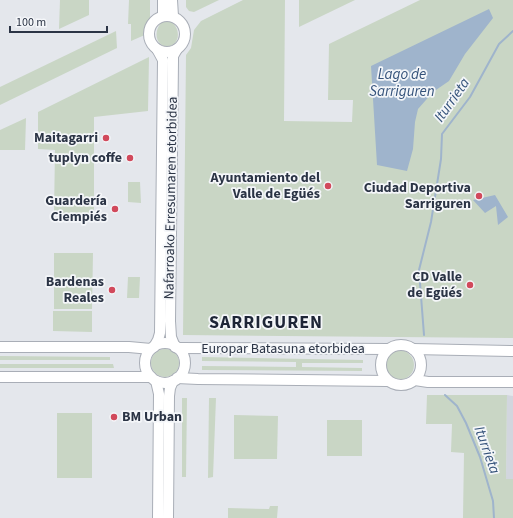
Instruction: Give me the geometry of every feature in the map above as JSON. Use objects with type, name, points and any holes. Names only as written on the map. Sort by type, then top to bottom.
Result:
[{"type":"street","points":[[163,0],[168,16]]},
{"type":"street","points":[[168,16],[172,0]]},
{"type":"street","points":[[168,16],[181,21],[185,31],[185,37],[183,43],[178,49],[165,52],[157,49],[152,43],[149,32],[153,22],[168,16]]},
{"type":"street","name":"Nafarroako Erresumaren etorbidea","points":[[157,49],[162,60],[160,335],[153,348],[147,354],[145,362],[147,371],[159,390],[158,518]]},
{"type":"street","name":"Nafarroako Erresumaren etorbidea","points":[[168,518],[169,396],[170,388],[175,379],[183,370],[184,362],[182,354],[176,347],[171,337],[170,313],[173,56],[178,49]]},
{"type":"street","points":[[0,347],[153,348],[165,344],[176,347]]},
{"type":"street","points":[[401,345],[413,349],[418,354],[421,361],[421,368],[415,380],[399,386],[387,380],[381,370],[380,365],[384,353],[394,346],[401,345]]},
{"type":"street","name":"Europar Batasuna etorbidea","points":[[176,347],[388,349]]},
{"type":"street","points":[[413,349],[513,351]]},
{"type":"street","points":[[0,377],[153,379],[164,383],[175,379],[387,380]]},
{"type":"street","points":[[415,380],[428,382],[513,382]]},
{"type":"shaded area","points":[[507,395],[513,396],[513,479],[506,479]]},
{"type":"green space","points":[[60,0],[89,0],[89,15],[59,29]]},
{"type":"green space","points":[[129,0],[150,0],[150,21],[147,26],[147,34],[131,41],[131,24],[128,24]]},
{"type":"green space","points":[[186,0],[219,0],[194,12],[189,11],[186,7]]},
{"type":"green space","points":[[243,0],[285,0],[284,121],[352,122],[353,100],[328,100],[329,44],[420,0],[513,0],[513,338],[183,335],[186,55],[191,48],[194,30],[201,21]]},
{"type":"green space","points":[[299,0],[355,0],[299,27]]},
{"type":"green space","points":[[168,20],[175,26],[178,35],[175,43],[166,47],[158,40],[157,30],[161,23]]},
{"type":"green space","points":[[116,31],[117,48],[0,105],[0,87]]},
{"type":"green space","points":[[149,57],[148,111],[94,117],[94,214],[54,214],[55,150],[38,149],[38,112]]},
{"type":"green space","points":[[26,118],[25,150],[0,150],[0,130]]},
{"type":"green space","points":[[128,182],[140,182],[141,203],[128,202]]},
{"type":"green space","points":[[54,253],[93,253],[92,309],[54,309]]},
{"type":"green space","points":[[128,277],[140,277],[139,298],[127,298]]},
{"type":"green space","points":[[53,311],[92,311],[92,332],[53,331]]},
{"type":"green space","points":[[165,349],[175,353],[179,363],[175,373],[165,377],[155,373],[151,363],[155,353]]},
{"type":"green space","points":[[399,350],[405,351],[413,359],[413,371],[405,379],[399,380],[393,379],[385,371],[384,365],[385,359],[393,351]]},
{"type":"green space","points":[[0,356],[110,357],[110,360],[0,360]]},
{"type":"green space","points":[[202,357],[363,360],[363,363],[302,363],[302,367],[362,368],[362,371],[202,370],[202,366],[296,367],[296,362],[202,361]]},
{"type":"green space","points":[[0,364],[113,364],[114,368],[0,368]]},
{"type":"green space","points":[[427,395],[507,395],[506,479],[513,479],[513,518],[463,518],[464,453],[451,452],[452,424],[426,424]]},
{"type":"green space","points":[[182,398],[187,398],[186,477],[182,477]]},
{"type":"green space","points":[[209,398],[216,398],[213,477],[208,478]]},
{"type":"green space","points":[[57,413],[92,413],[92,478],[57,478]]},
{"type":"green space","points":[[234,415],[278,416],[277,459],[234,459]]},
{"type":"green space","points":[[327,420],[362,420],[362,456],[327,456]]},
{"type":"green space","points":[[270,506],[278,506],[277,518],[228,518],[228,508],[269,509]]},
{"type":"water","name":"Lago de Sarriguren","points":[[489,9],[493,18],[465,54],[449,81],[433,92],[418,109],[415,122],[413,149],[407,171],[377,165],[371,66]]},
{"type":"water","points":[[495,195],[508,217],[498,225],[496,206],[485,213],[473,200]]},
{"type":"waterway","name":"Iturrieta","points":[[424,335],[419,270],[431,222],[441,159],[442,134],[470,97],[499,44],[513,31]]},
{"type":"waterway","name":"Iturrieta","points":[[445,395],[457,406],[466,423],[480,457],[493,501],[494,518]]},
{"type":"place","name":"Maitagarri","points":[[106,138]]},
{"type":"place","name":"tuplyn coffe","points":[[130,158]]},
{"type":"place","name":"Ayuntamiento del Valle de Egüés","points":[[328,186]]},
{"type":"place","name":"Ciudad Deportiva Sarriguren","points":[[479,196]]},
{"type":"place","name":"Guardería Ciempiés","points":[[115,209]]},
{"type":"place","name":"CD Valle de Egüés","points":[[470,285]]},
{"type":"place","name":"Bardenas Reales","points":[[112,290]]},
{"type":"place","name":"BM Urban","points":[[114,417]]},
{"type":"district","name":"SARRIGUREN","points":[[266,322]]}]
